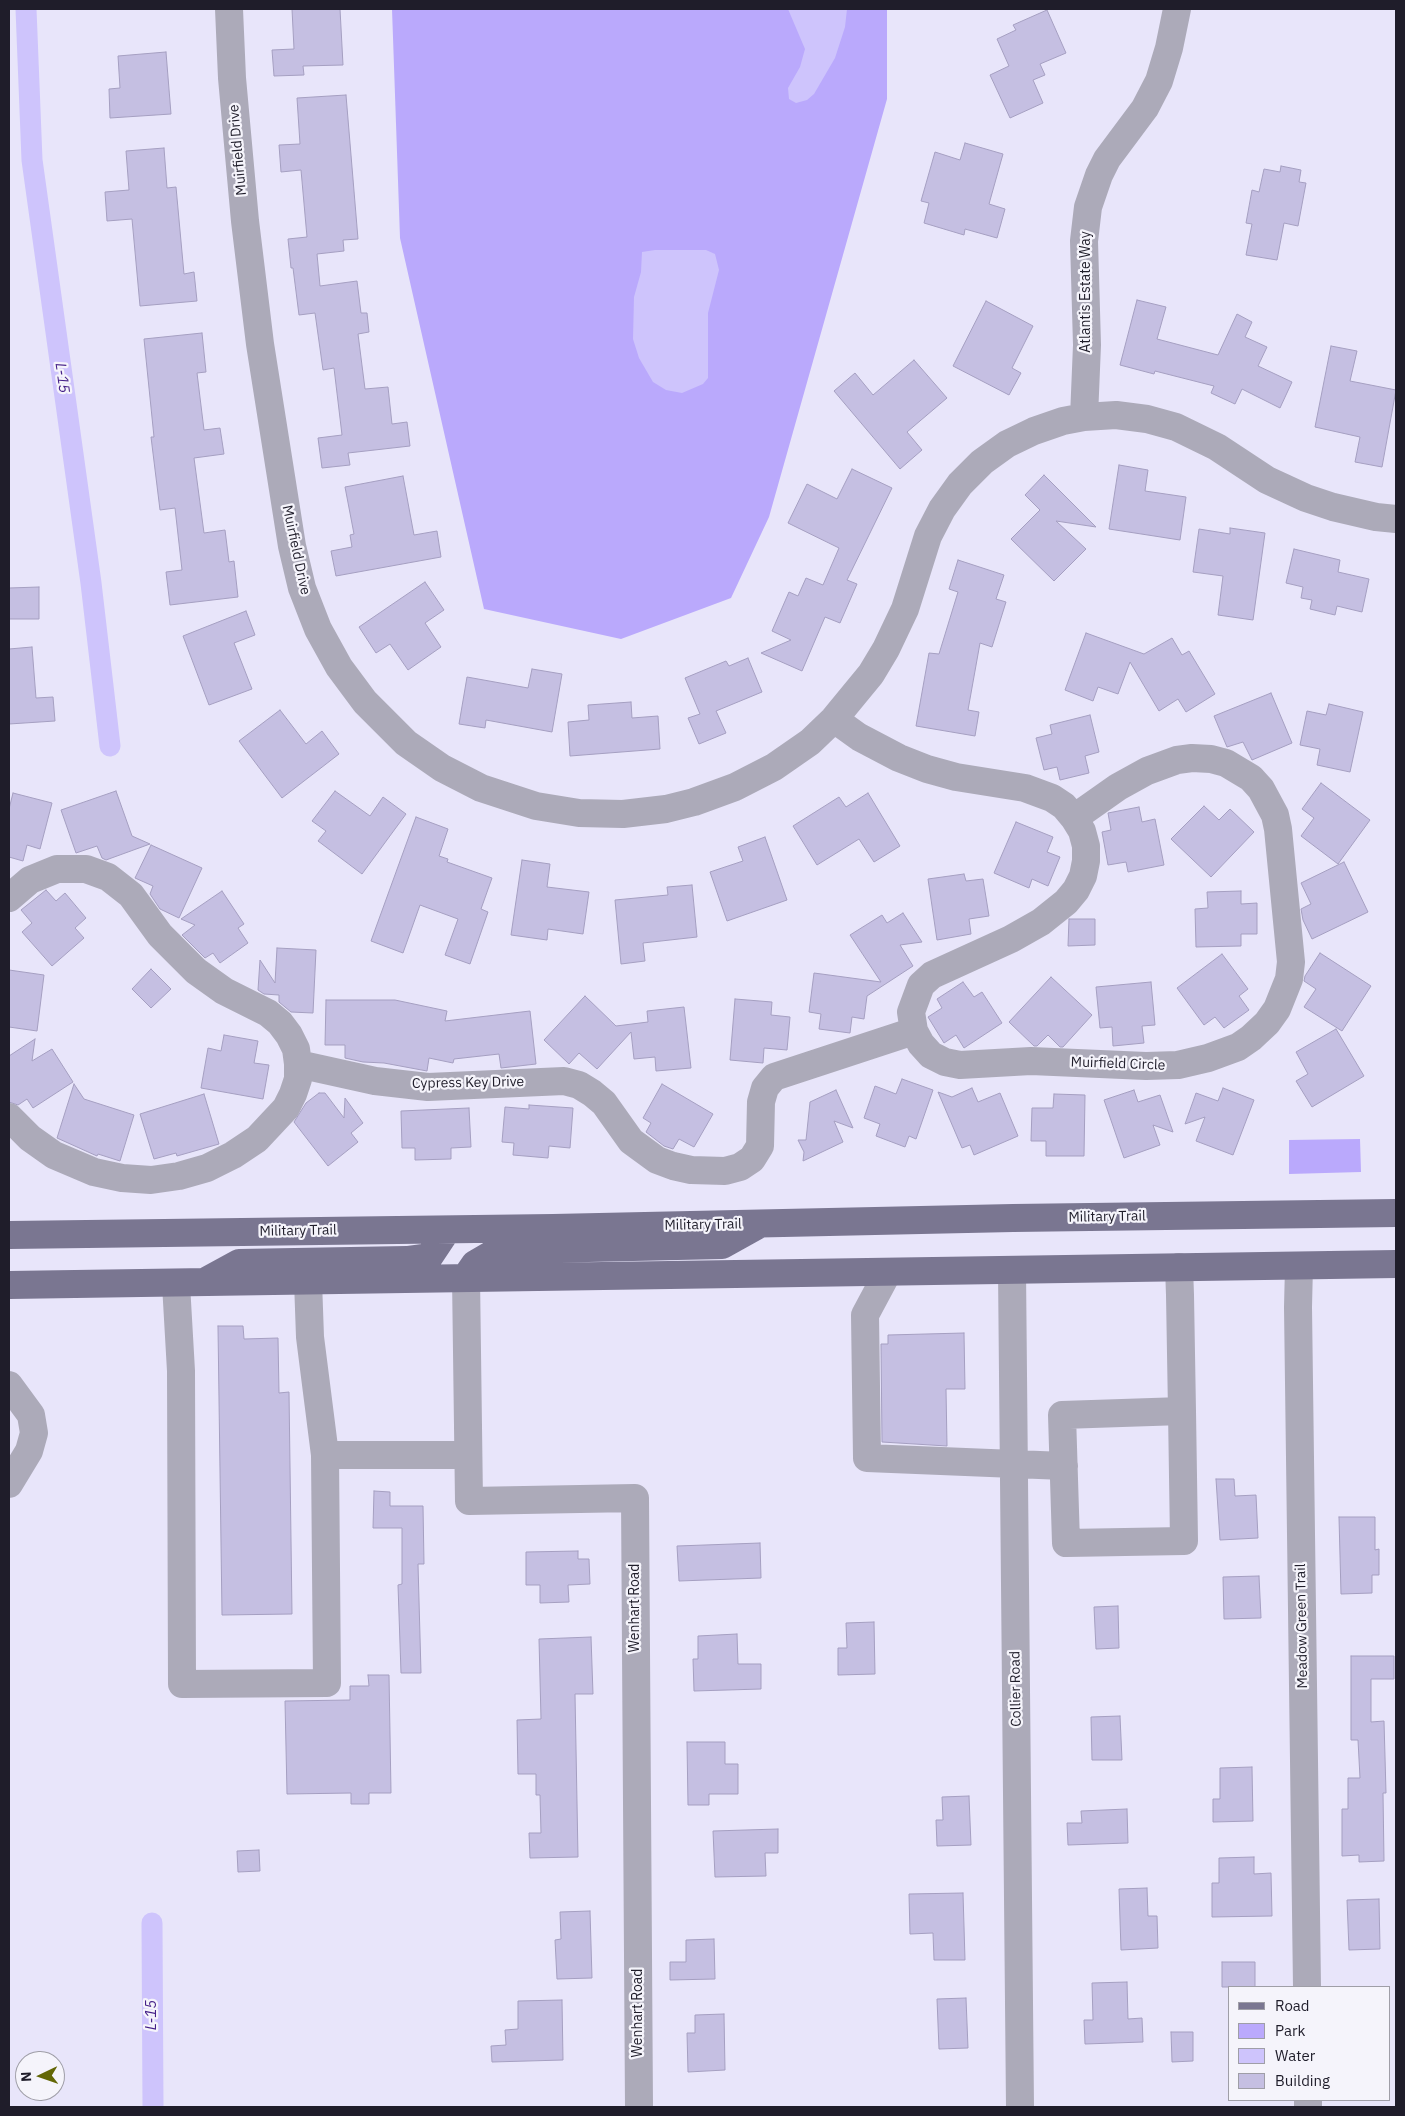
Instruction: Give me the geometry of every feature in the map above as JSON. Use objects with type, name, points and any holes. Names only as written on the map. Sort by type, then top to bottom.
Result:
[{"type":"main road","name":"Military Trail","points":[[9,1235],[447,1230],[1004,1218],[1396,1213]]},
{"type":"main road","points":[[466,1277],[475,1264],[500,1250],[722,1245],[759,1224]]},
{"type":"main road","points":[[189,1284],[239,1263],[407,1260],[428,1257],[447,1230]]},
{"type":"main road","points":[[9,1285],[189,1284],[466,1277],[1396,1264]]},
{"type":"street","name":"Muirfield Drive","points":[[229,9],[232,78],[245,222],[260,344],[292,546],[302,588],[318,629],[339,668],[364,702],[406,743],[442,768],[481,788],[536,806],[579,813],[623,814],[666,809],[694,802],[735,787],[774,767],[810,742],[834,720],[871,674],[886,649],[905,609],[928,536],[942,509],[960,484],[982,462],[1007,444],[1034,431],[1063,421],[1084,417],[1124,416],[1176,426],[1217,447],[1267,480],[1306,498],[1333,508],[1396,519]]},
{"type":"street","name":"Atlantis Estate Way","points":[[1084,417],[1087,345],[1084,241],[1088,207],[1107,159],[1145,108],[1159,81],[1169,48],[1177,9]]},
{"type":"street","points":[[834,720],[859,737],[899,758],[956,777],[1038,792],[1052,798],[1064,806],[1074,818],[1082,831],[1086,846],[1083,876],[1076,890],[1066,902],[1041,922],[1011,939],[932,974],[921,985],[911,1012],[914,1030]]},
{"type":"street","name":"Muirfield Circle","points":[[914,1030],[921,1044],[931,1055],[945,1062],[960,1065],[1031,1061],[1146,1066],[1178,1065],[1208,1058],[1238,1047],[1267,1023],[1284,994],[1289,979],[1291,946],[1275,815],[1269,801],[1251,778],[1239,769],[1211,759],[1192,758],[1177,760],[1147,771],[1118,787],[1074,818]]},
{"type":"street","points":[[9,1117],[30,1138],[54,1155],[94,1172],[122,1178],[150,1180],[179,1176],[207,1168],[233,1155],[257,1139],[286,1108],[296,1087],[298,1064],[292,1042],[280,1023],[268,1013],[224,991],[196,971],[171,948],[131,895],[108,877],[86,869],[57,869],[30,880],[10,894]]},
{"type":"street","name":"Cypress Key Drive","points":[[298,1064],[375,1081],[428,1087],[564,1082],[579,1086],[592,1093],[604,1103],[631,1141],[657,1160],[691,1170],[725,1171],[740,1167],[752,1159],[760,1146],[761,1102],[765,1088],[774,1077],[914,1030]]},
{"type":"street","name":"Meadow Green Trail","points":[[1299,1266],[1307,1986]]},
{"type":"street","points":[[1179,1267],[1182,1410],[1184,1541],[1066,1543],[1062,1415],[1182,1410]]},
{"type":"street","name":"Collier Road","points":[[1012,1270],[1020,2107]]},
{"type":"street","points":[[888,1272],[864,1315],[867,1458],[1064,1466]]},
{"type":"street","name":"Wenhart Road","points":[[466,1277],[469,1501],[634,1498],[639,2107]]},
{"type":"street","points":[[189,1284],[181,1371],[182,1684],[327,1684],[325,1455],[310,1338],[308,1281]]},
{"type":"street","points":[[9,1384],[31,1415],[34,1433],[29,1451],[10,1479]]},
{"type":"street","points":[[325,1455],[468,1455]]},
{"type":"green space","points":[[392,9],[887,9],[887,99],[769,517],[731,598],[621,639],[484,609],[400,238]]},
{"type":"green space","points":[[1360,1139],[1361,1172],[1289,1174],[1289,1140]]},
{"type":"water","points":[[788,9],[847,9],[845,27],[835,58],[814,94],[807,100],[796,103],[789,99],[788,88],[800,67],[805,49]]},
{"type":"water","points":[[655,250],[706,250],[715,254],[719,270],[708,313],[708,378],[703,384],[682,393],[666,390],[653,382],[639,358],[633,339],[634,297],[641,272],[642,252]]},
{"type":"building","points":[[292,9],[340,9],[343,65],[303,66],[304,75],[274,76],[272,50],[294,49]]},
{"type":"building","points":[[1047,10],[1066,53],[1040,64],[1045,75],[1033,80],[1043,103],[1010,118],[990,75],[1009,66],[997,39],[1016,30],[1013,25]]},
{"type":"building","points":[[166,52],[171,114],[110,118],[109,89],[120,88],[118,56]]},
{"type":"building","points":[[346,95],[358,239],[343,240],[344,251],[317,254],[320,286],[357,281],[361,313],[367,313],[369,332],[358,334],[365,389],[388,387],[392,424],[407,422],[410,446],[348,453],[350,465],[322,468],[318,438],[342,435],[334,368],[323,370],[315,313],[299,315],[288,239],[307,237],[301,170],[281,172],[279,145],[300,144],[297,98]]},
{"type":"building","points":[[965,143],[1003,154],[989,204],[1005,209],[997,238],[965,229],[964,235],[924,223],[929,203],[921,201],[935,152],[960,160]]},
{"type":"building","points":[[164,148],[167,188],[176,187],[184,274],[194,272],[197,301],[140,306],[132,219],[107,221],[105,192],[129,190],[126,151]]},
{"type":"building","points":[[1281,166],[1301,170],[1299,182],[1306,183],[1298,226],[1284,223],[1277,260],[1246,255],[1252,224],[1246,223],[1252,190],[1259,192],[1264,169],[1280,172]]},
{"type":"building","points":[[1137,300],[1166,307],[1157,339],[1218,355],[1237,314],[1252,322],[1245,337],[1267,347],[1258,366],[1292,382],[1280,408],[1242,389],[1235,404],[1211,393],[1214,386],[1155,371],[1154,374],[1120,365]]},
{"type":"building","points":[[986,301],[1033,326],[1012,368],[1021,373],[1009,395],[953,366]]},
{"type":"building","points":[[202,333],[206,372],[197,373],[204,430],[220,428],[224,454],[194,458],[204,533],[225,530],[229,562],[234,561],[238,597],[170,605],[166,572],[182,570],[175,508],[160,510],[151,437],[154,437],[144,339]]},
{"type":"building","points":[[1331,346],[1357,351],[1350,381],[1396,390],[1382,467],[1355,462],[1360,437],[1315,427]]},
{"type":"building","points":[[914,360],[947,398],[907,432],[922,450],[900,469],[834,391],[855,373],[873,395]]},
{"type":"building","points":[[1119,465],[1148,470],[1145,491],[1186,497],[1180,540],[1109,529]]},
{"type":"building","points":[[852,469],[892,488],[847,580],[857,584],[840,623],[825,617],[802,671],[761,653],[791,640],[772,631],[789,592],[798,596],[806,578],[823,585],[839,548],[788,523],[807,484],[837,499]]},
{"type":"building","points":[[1044,475],[1096,527],[1056,521],[1086,549],[1054,581],[1011,539],[1040,510],[1025,495]]},
{"type":"building","points":[[403,476],[414,535],[437,531],[441,557],[336,576],[331,551],[352,547],[350,535],[354,534],[345,487]]},
{"type":"building","points":[[1230,528],[1265,533],[1253,620],[1218,615],[1223,576],[1193,572],[1199,529],[1230,534]]},
{"type":"building","points":[[1294,549],[1340,560],[1338,572],[1369,579],[1362,612],[1337,606],[1335,615],[1310,609],[1312,600],[1301,598],[1303,587],[1286,583]]},
{"type":"building","points":[[958,560],[1004,575],[996,599],[1006,602],[992,647],[980,643],[968,710],[979,712],[975,736],[916,726],[929,653],[939,654],[958,592],[949,589]]},
{"type":"building","points":[[425,582],[444,610],[425,623],[441,647],[408,670],[390,644],[376,653],[359,627]]},
{"type":"building","points":[[39,587],[39,619],[9,619],[9,588]]},
{"type":"building","points":[[246,611],[255,635],[234,643],[252,689],[209,705],[183,636]]},
{"type":"building","points":[[1086,633],[1144,654],[1172,638],[1182,655],[1189,651],[1215,694],[1186,712],[1178,699],[1159,711],[1130,662],[1118,694],[1098,687],[1093,701],[1065,690]]},
{"type":"building","points":[[32,647],[36,698],[53,697],[55,721],[9,724],[9,649]]},
{"type":"building","points":[[748,658],[762,692],[716,711],[726,733],[699,744],[688,718],[700,714],[685,678],[726,661],[729,666]]},
{"type":"building","points":[[532,669],[562,674],[552,732],[486,720],[485,728],[459,724],[467,677],[528,688]]},
{"type":"building","points":[[1271,693],[1292,743],[1252,760],[1243,742],[1227,747],[1214,716]]},
{"type":"building","points":[[631,702],[632,718],[658,716],[660,749],[570,756],[568,722],[589,720],[588,705]]},
{"type":"building","points":[[1329,704],[1363,712],[1350,772],[1317,765],[1320,749],[1300,745],[1307,711],[1326,715]]},
{"type":"building","points":[[280,710],[306,744],[322,731],[339,754],[282,798],[239,741]]},
{"type":"building","points":[[1090,715],[1099,752],[1085,756],[1089,773],[1060,780],[1057,767],[1044,770],[1036,738],[1052,734],[1050,725]]},
{"type":"building","points":[[1321,783],[1370,820],[1338,864],[1301,836],[1314,818],[1302,809]]},
{"type":"building","points":[[116,791],[132,836],[150,844],[106,860],[102,858],[97,846],[76,853],[61,810]]},
{"type":"building","points":[[335,791],[370,816],[383,797],[406,814],[362,874],[318,841],[326,831],[312,821]]},
{"type":"building","points":[[13,793],[52,803],[40,849],[27,845],[23,861],[9,857],[9,809]]},
{"type":"building","points":[[868,793],[900,846],[874,862],[859,839],[817,865],[793,826],[839,797],[846,807]]},
{"type":"building","points":[[1204,806],[1219,820],[1230,809],[1254,832],[1211,877],[1171,839]]},
{"type":"building","points":[[1139,807],[1142,822],[1155,819],[1164,865],[1128,872],[1126,862],[1108,865],[1102,832],[1111,830],[1108,813]]},
{"type":"building","points":[[416,817],[448,829],[439,856],[448,859],[447,862],[492,878],[481,909],[488,912],[470,964],[445,955],[458,919],[420,905],[403,953],[371,941]]},
{"type":"building","points":[[1016,822],[1053,837],[1047,852],[1060,857],[1048,886],[1032,879],[1029,888],[994,873]]},
{"type":"building","points":[[765,837],[787,900],[727,921],[710,872],[743,861],[738,847]]},
{"type":"building","points":[[151,845],[202,868],[179,918],[160,909],[150,894],[153,886],[135,878]]},
{"type":"building","points":[[522,860],[550,864],[547,887],[589,892],[583,934],[548,929],[547,940],[511,935]]},
{"type":"building","points":[[1344,862],[1368,912],[1312,939],[1303,920],[1301,909],[1311,904],[1301,883]]},
{"type":"building","points":[[964,874],[966,881],[983,879],[989,916],[969,919],[971,934],[937,940],[928,879]]},
{"type":"building","points":[[692,885],[697,937],[643,943],[645,961],[621,964],[615,900],[668,895],[667,887]]},
{"type":"building","points":[[46,890],[56,901],[65,893],[86,918],[75,928],[84,938],[52,966],[22,932],[32,923],[21,910]]},
{"type":"building","points":[[222,891],[244,924],[238,928],[248,943],[220,963],[213,953],[205,958],[182,935],[195,925],[181,919]]},
{"type":"building","points":[[1241,891],[1241,904],[1257,903],[1257,934],[1241,934],[1241,946],[1196,947],[1195,909],[1208,908],[1207,892]]},
{"type":"building","points":[[903,913],[922,942],[900,945],[913,966],[867,996],[864,1019],[852,1017],[850,1033],[819,1029],[821,1014],[809,1012],[814,973],[881,982],[850,935],[882,915],[887,923]]},
{"type":"building","points":[[1069,919],[1095,919],[1095,945],[1068,946]]},
{"type":"building","points":[[277,948],[316,950],[313,1013],[291,1012],[279,1002],[279,995],[264,994],[258,990],[260,960],[275,983]]},
{"type":"building","points":[[1320,953],[1371,986],[1342,1031],[1304,1007],[1316,989],[1304,981],[1305,976]]},
{"type":"building","points":[[1222,954],[1248,989],[1239,996],[1249,1010],[1224,1028],[1215,1017],[1204,1025],[1177,988]]},
{"type":"building","points":[[151,969],[171,989],[151,1008],[132,989]]},
{"type":"building","points":[[9,970],[44,975],[37,1031],[9,1027]]},
{"type":"building","points":[[1051,977],[1092,1015],[1063,1047],[1060,1047],[1048,1035],[1037,1046],[1034,1046],[1009,1022]]},
{"type":"building","points":[[963,982],[974,997],[982,992],[1002,1023],[964,1048],[956,1035],[944,1043],[928,1017],[942,1008],[937,999]]},
{"type":"building","points":[[1151,982],[1155,1025],[1142,1026],[1144,1043],[1113,1046],[1112,1027],[1100,1028],[1096,987]]},
{"type":"building","points":[[585,996],[616,1026],[648,1022],[647,1011],[684,1007],[691,1068],[656,1071],[655,1057],[634,1059],[631,1032],[597,1069],[579,1053],[569,1064],[544,1040]]},
{"type":"building","points":[[735,999],[772,1002],[771,1015],[790,1017],[787,1050],[764,1048],[763,1063],[730,1060]]},
{"type":"building","points":[[326,1000],[395,1000],[447,1011],[445,1021],[530,1011],[536,1064],[501,1068],[499,1054],[454,1059],[453,1063],[429,1058],[427,1071],[345,1058],[345,1045],[325,1045]]},
{"type":"building","points":[[1336,1029],[1364,1076],[1312,1107],[1296,1081],[1308,1074],[1296,1052]]},
{"type":"building","points":[[224,1035],[258,1041],[254,1063],[269,1065],[263,1099],[201,1088],[208,1048],[221,1051]]},
{"type":"building","points":[[35,1039],[32,1061],[52,1049],[73,1082],[33,1108],[27,1099],[18,1105],[9,1102],[9,1056]]},
{"type":"building","points":[[902,1079],[933,1090],[916,1139],[909,1136],[905,1147],[876,1136],[880,1124],[864,1118],[875,1086],[896,1094]]},
{"type":"building","points":[[74,1084],[84,1099],[134,1115],[120,1161],[98,1154],[97,1156],[57,1138]]},
{"type":"building","points":[[662,1084],[713,1114],[694,1147],[679,1139],[673,1149],[664,1146],[646,1132],[651,1123],[643,1118]]},
{"type":"building","points":[[972,1088],[978,1102],[1000,1093],[1018,1136],[974,1155],[970,1145],[962,1148],[938,1092],[952,1097]]},
{"type":"building","points":[[1223,1088],[1254,1100],[1233,1155],[1196,1141],[1205,1117],[1185,1124],[1196,1093],[1218,1101]]},
{"type":"building","points":[[836,1090],[853,1128],[834,1121],[843,1142],[803,1161],[804,1152],[798,1140],[806,1140],[810,1102]]},
{"type":"building","points":[[1134,1090],[1138,1102],[1160,1095],[1173,1132],[1153,1125],[1160,1145],[1124,1158],[1104,1100]]},
{"type":"building","points":[[319,1093],[325,1093],[344,1118],[345,1098],[363,1123],[351,1133],[358,1142],[328,1166],[294,1122],[306,1103]]},
{"type":"building","points":[[204,1094],[219,1144],[177,1156],[176,1153],[154,1159],[140,1114]]},
{"type":"building","points":[[1054,1094],[1085,1095],[1084,1156],[1046,1156],[1046,1141],[1031,1141],[1032,1108],[1053,1108]]},
{"type":"building","points":[[529,1105],[573,1108],[570,1148],[549,1146],[548,1158],[513,1155],[514,1143],[502,1142],[505,1107],[529,1109]]},
{"type":"building","points":[[469,1108],[471,1147],[451,1148],[451,1159],[415,1160],[415,1148],[402,1148],[401,1111]]},
{"type":"building","points":[[218,1326],[243,1326],[244,1339],[278,1338],[279,1393],[289,1392],[292,1614],[222,1615]]},
{"type":"building","points":[[964,1333],[965,1389],[946,1389],[947,1446],[882,1442],[881,1344],[888,1344],[888,1335]]},
{"type":"building","points":[[1216,1479],[1234,1479],[1235,1496],[1256,1495],[1258,1538],[1220,1540]]},
{"type":"building","points":[[374,1491],[390,1492],[390,1506],[423,1506],[424,1564],[418,1564],[421,1673],[401,1673],[398,1585],[402,1584],[402,1528],[373,1528]]},
{"type":"building","points":[[1339,1517],[1375,1517],[1375,1550],[1379,1549],[1379,1575],[1372,1575],[1372,1593],[1341,1594]]},
{"type":"building","points":[[760,1543],[761,1578],[679,1581],[677,1546]]},
{"type":"building","points":[[578,1551],[578,1559],[589,1559],[590,1584],[568,1585],[569,1602],[540,1603],[540,1585],[526,1585],[526,1552]]},
{"type":"building","points":[[1259,1576],[1261,1618],[1224,1619],[1223,1577]]},
{"type":"building","points":[[1118,1606],[1119,1648],[1096,1649],[1094,1607]]},
{"type":"building","points":[[874,1622],[875,1674],[838,1675],[838,1648],[847,1648],[846,1623]]},
{"type":"building","points":[[737,1634],[738,1664],[761,1664],[761,1689],[694,1691],[693,1659],[698,1659],[698,1636]]},
{"type":"building","points":[[591,1637],[593,1694],[575,1694],[578,1857],[530,1858],[529,1833],[541,1833],[540,1795],[536,1795],[536,1774],[518,1774],[517,1720],[541,1719],[539,1639]]},
{"type":"building","points":[[1351,1656],[1394,1656],[1394,1679],[1371,1679],[1371,1722],[1384,1721],[1386,1793],[1383,1793],[1384,1861],[1359,1862],[1359,1855],[1342,1856],[1342,1809],[1348,1809],[1348,1778],[1360,1778],[1358,1740],[1351,1740]]},
{"type":"building","points":[[368,1675],[389,1675],[391,1793],[369,1793],[369,1804],[351,1804],[351,1793],[287,1794],[285,1701],[350,1700],[350,1686],[369,1686]]},
{"type":"building","points":[[1120,1716],[1122,1760],[1092,1760],[1091,1717]]},
{"type":"building","points":[[687,1742],[725,1742],[725,1764],[738,1764],[738,1794],[709,1794],[709,1805],[688,1805]]},
{"type":"building","points":[[1252,1767],[1253,1821],[1213,1822],[1213,1799],[1220,1799],[1220,1768]]},
{"type":"building","points":[[969,1796],[971,1845],[937,1846],[936,1820],[943,1820],[942,1797]]},
{"type":"building","points":[[1127,1809],[1128,1843],[1068,1845],[1067,1823],[1082,1823],[1081,1811]]},
{"type":"building","points":[[778,1829],[778,1853],[765,1853],[766,1876],[715,1877],[713,1831]]},
{"type":"building","points":[[259,1850],[260,1871],[238,1872],[237,1851]]},
{"type":"building","points":[[1254,1857],[1254,1874],[1271,1873],[1272,1916],[1212,1917],[1212,1883],[1219,1883],[1219,1858]]},
{"type":"building","points":[[1147,1888],[1148,1916],[1157,1916],[1158,1948],[1121,1950],[1119,1889]]},
{"type":"building","points":[[963,1893],[965,1960],[934,1960],[933,1933],[910,1934],[909,1894]]},
{"type":"building","points":[[1379,1899],[1380,1949],[1349,1950],[1347,1900]]},
{"type":"building","points":[[590,1911],[592,1978],[557,1979],[555,1940],[561,1939],[560,1912]]},
{"type":"building","points":[[714,1939],[715,1979],[670,1980],[670,1962],[686,1962],[686,1940]]},
{"type":"building","points":[[1222,1962],[1255,1962],[1255,1986],[1222,1987]]},
{"type":"building","points":[[1127,1982],[1128,2019],[1142,2018],[1143,2042],[1085,2044],[1084,2020],[1093,2020],[1092,1983]]},
{"type":"building","points":[[966,1998],[968,2048],[939,2049],[937,1999]]},
{"type":"building","points":[[562,2000],[563,2060],[492,2062],[491,2046],[506,2045],[505,2030],[518,2029],[518,2001]]},
{"type":"building","points":[[724,2014],[725,2070],[688,2072],[687,2033],[695,2033],[695,2015]]},
{"type":"building","points":[[1171,2032],[1193,2032],[1193,2061],[1172,2062]]},
{"type":"waterway","name":"L-15","points":[[26,9],[32,160],[91,583],[110,746]]},
{"type":"waterway","name":"L-15","points":[[152,1923],[153,2107]]}]
